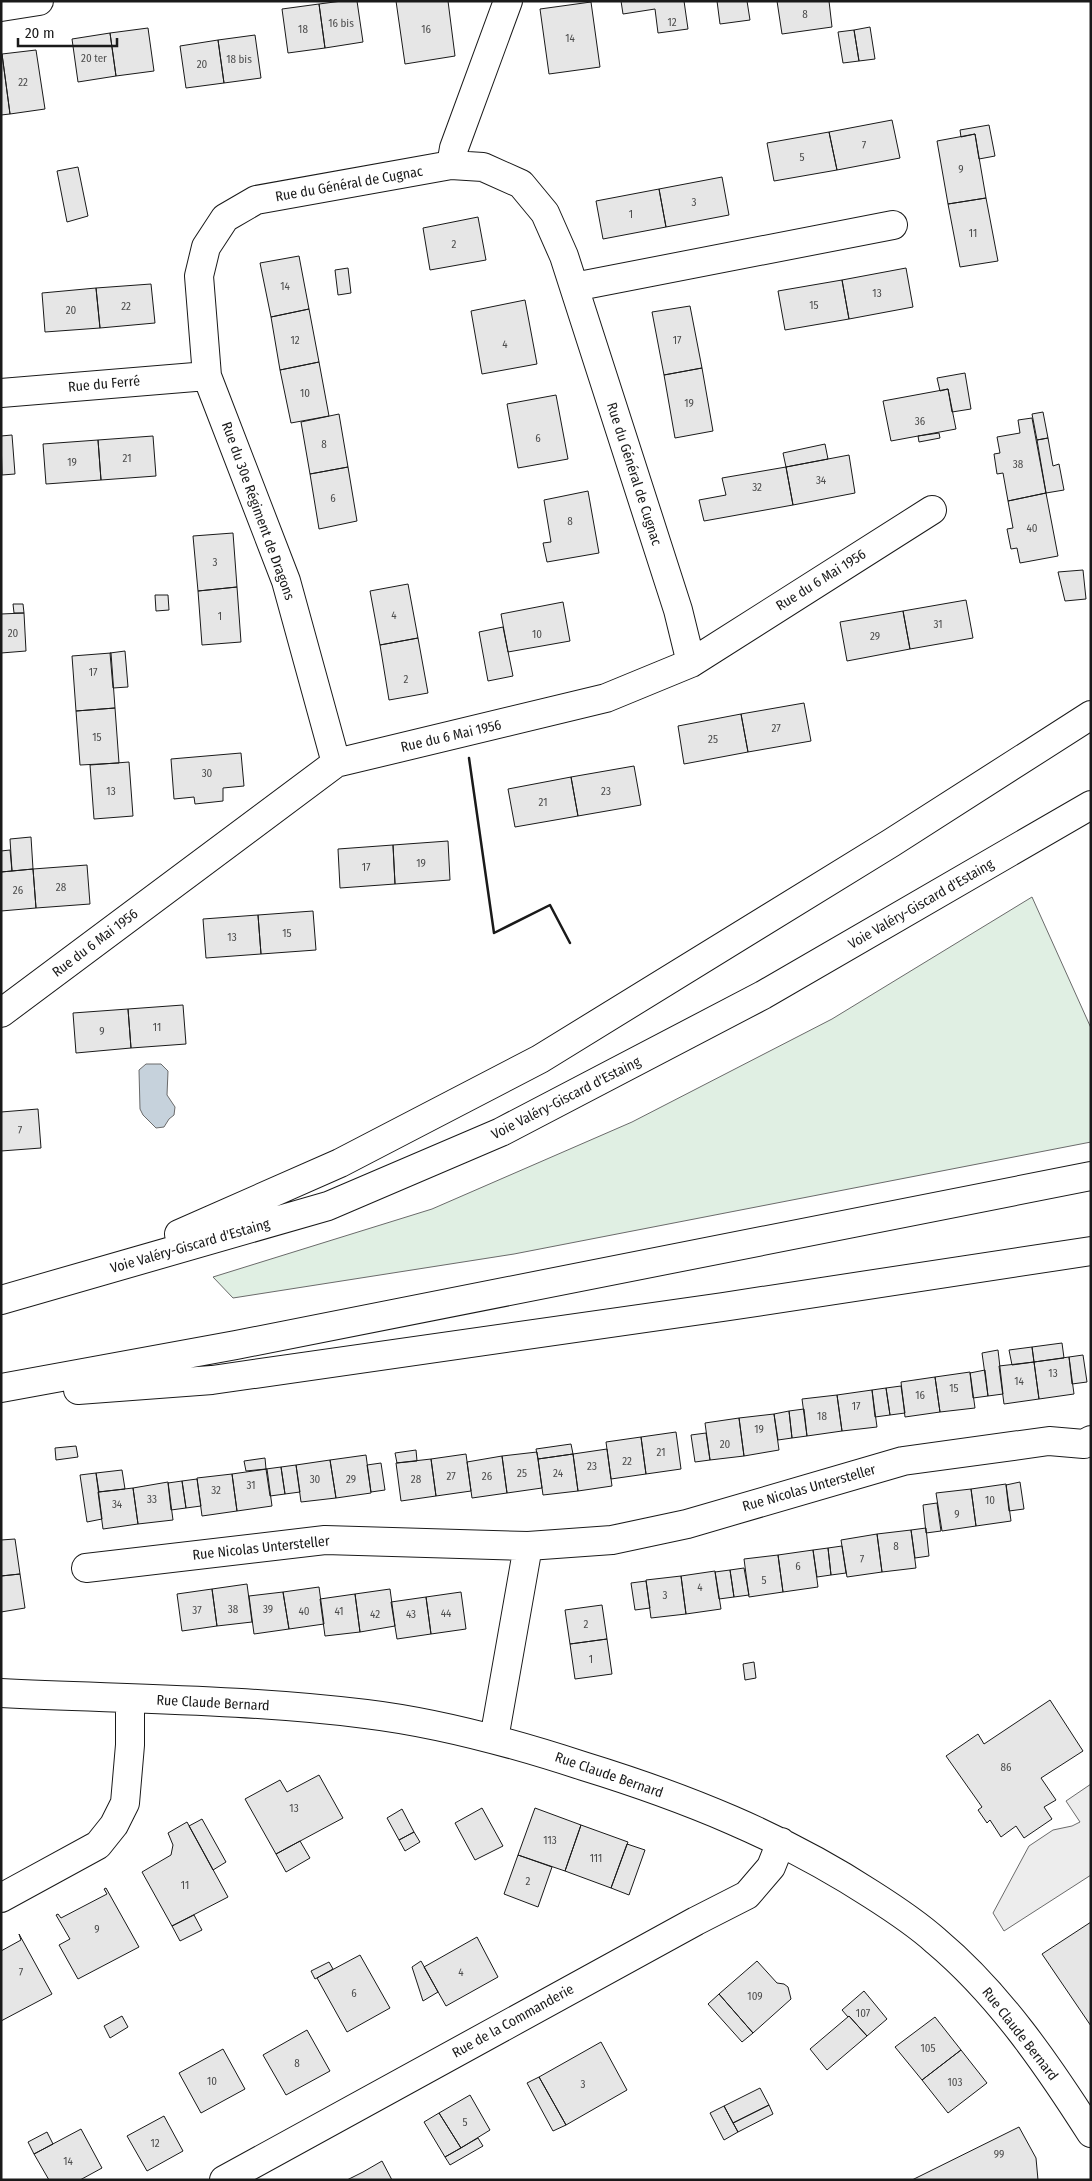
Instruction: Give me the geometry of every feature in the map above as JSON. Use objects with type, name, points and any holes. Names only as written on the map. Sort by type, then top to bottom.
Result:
[{"type":"main road","points":[[1,7],[39,1]]},
{"type":"main road","points":[[451,165],[454,148],[508,1]]},
{"type":"main road","name":"Rue du Général de Cugnac","points":[[207,376],[199,276],[206,247],[225,218],[256,200],[451,165],[483,167],[521,184],[545,213],[564,256],[678,610],[691,663]]},
{"type":"main road","points":[[574,286],[893,225]]},
{"type":"main road","name":"Rue du Ferré","points":[[1,393],[207,376]]},
{"type":"main road","name":"Rue du 30e Régiment de Dragons","points":[[207,376],[286,582],[336,763]]},
{"type":"main road","name":"Rue du 6 Mai 1956","points":[[1,1013],[336,763],[606,698],[691,663],[932,510]]},
{"type":"main road","points":[[81,1278],[340,1163],[540,1059],[891,843],[1091,715]]},
{"type":"main road","name":"Voie Valéry-Giscard d'Estaing","points":[[1,1300],[328,1206],[501,1132],[763,995],[1091,805]]},
{"type":"main road","points":[[1,1388],[246,1344],[1091,1176]]},
{"type":"main road","points":[[1,1396],[212,1380],[723,1307],[1091,1251]]},
{"type":"main road","name":"Rue Nicolas Untersteller","points":[[86,1568],[325,1540],[528,1546],[612,1540],[687,1524],[903,1461],[1049,1441],[1084,1444],[1091,1440]]},
{"type":"main road","points":[[494,1739],[528,1546]]},
{"type":"main road","name":"Rue Claude Bernard","points":[[1,1693],[249,1703],[368,1714],[426,1724],[494,1739],[624,1778],[742,1823],[836,1871],[889,1906],[937,1942],[993,1997],[1060,2084],[1091,2133]]},
{"type":"main road","points":[[1,1898],[98,1845],[114,1825],[125,1802],[130,1744],[130,1699]]},
{"type":"main road","name":"Rue de la Commanderie","points":[[224,2180],[679,1930],[747,1895],[771,1867],[781,1842]]},
{"type":"green space","points":[[1032,897],[1091,1028],[1091,1142],[514,1254],[233,1298],[213,1277],[432,1209],[632,1122],[832,1019]]},
{"type":"shaded area","points":[[146,1064],[161,1064],[168,1071],[167,1095],[175,1107],[174,1115],[164,1127],[156,1128],[143,1115],[140,1109],[139,1070]]},
{"type":"shaded area","points":[[1091,1784],[1091,1875],[1004,1931],[993,1913],[1029,1846],[1053,1830],[1072,1826],[1080,1822],[1066,1801]]},
{"type":"building","points":[[357,1],[363,42],[325,48],[319,4]]},
{"type":"building","points":[[396,1],[448,1],[455,56],[405,64]]},
{"type":"building","points":[[621,1],[684,1],[688,29],[658,33],[655,9],[623,14]]},
{"type":"building","points":[[717,1],[747,1],[750,20],[720,24]]},
{"type":"building","points":[[777,1],[829,1],[832,27],[782,34]]},
{"type":"building","points":[[591,2],[600,67],[549,74],[540,9]]},
{"type":"building","points":[[319,4],[325,48],[288,53],[282,9]]},
{"type":"building","points":[[870,27],[875,59],[859,61],[854,30]]},
{"type":"building","points":[[148,28],[154,71],[116,76],[110,33]]},
{"type":"building","points":[[854,30],[859,61],[843,63],[838,32]]},
{"type":"building","points":[[110,33],[116,76],[78,82],[72,39]]},
{"type":"building","points":[[255,35],[261,78],[224,83],[218,40]]},
{"type":"building","points":[[218,40],[224,83],[186,88],[180,46]]},
{"type":"building","points":[[36,50],[45,109],[10,114],[2,54]]},
{"type":"building","points":[[1,55],[10,114],[1,115]]},
{"type":"building","points":[[892,120],[900,158],[837,170],[829,132]]},
{"type":"building","points":[[989,125],[995,156],[979,159],[975,134],[961,137],[960,130]]},
{"type":"building","points":[[829,132],[837,170],[774,181],[767,143]]},
{"type":"building","points":[[975,134],[986,198],[948,204],[937,141]]},
{"type":"building","points":[[78,167],[88,216],[67,222],[57,171]]},
{"type":"building","points":[[722,177],[729,215],[666,227],[659,189]]},
{"type":"building","points":[[659,189],[666,227],[603,239],[596,201]]},
{"type":"building","points":[[986,198],[998,261],[960,267],[948,204]]},
{"type":"building","points":[[478,217],[486,260],[430,270],[423,228]]},
{"type":"building","points":[[299,256],[309,309],[271,317],[260,263]]},
{"type":"building","points":[[348,268],[351,293],[338,295],[335,270]]},
{"type":"building","points":[[906,268],[913,307],[849,319],[842,280]]},
{"type":"building","points":[[842,280],[849,319],[785,330],[778,291]]},
{"type":"building","points":[[151,284],[155,323],[100,328],[96,288]]},
{"type":"building","points":[[96,288],[100,328],[45,332],[42,293]]},
{"type":"building","points":[[525,300],[537,364],[482,374],[471,311]]},
{"type":"building","points":[[690,306],[702,368],[664,375],[652,312]]},
{"type":"building","points":[[309,309],[319,362],[280,370],[271,317]]},
{"type":"building","points":[[319,362],[329,416],[291,423],[280,370]]},
{"type":"building","points":[[702,368],[713,431],[675,438],[664,375]]},
{"type":"building","points":[[965,373],[971,409],[952,412],[948,389],[940,391],[937,378]]},
{"type":"building","points":[[948,389],[956,429],[891,441],[883,401]]},
{"type":"building","points":[[556,395],[568,459],[518,468],[507,404]]},
{"type":"building","points":[[1043,412],[1048,438],[1037,440],[1032,414]]},
{"type":"building","points":[[339,414],[348,467],[310,474],[301,422]]},
{"type":"building","points":[[1032,418],[1046,493],[1008,501],[1003,473],[997,474],[994,454],[1000,453],[997,437],[1020,433],[1018,420]]},
{"type":"building","points":[[939,433],[940,438],[919,442],[918,436]]},
{"type":"building","points":[[12,435],[15,474],[2,475],[1,436]]},
{"type":"building","points":[[153,436],[156,476],[101,480],[98,440]]},
{"type":"building","points":[[1048,438],[1053,466],[1059,464],[1064,490],[1046,493],[1037,440]]},
{"type":"building","points":[[98,440],[101,480],[46,484],[43,444]]},
{"type":"building","points":[[825,444],[828,459],[786,467],[783,453]]},
{"type":"building","points":[[849,455],[855,493],[793,505],[786,467]]},
{"type":"building","points":[[348,467],[357,521],[319,529],[310,474]]},
{"type":"building","points":[[786,467],[793,505],[704,521],[699,500],[726,495],[722,478]]},
{"type":"building","points":[[588,491],[599,553],[547,562],[543,543],[551,542],[544,500]]},
{"type":"building","points":[[1046,493],[1058,556],[1020,563],[1017,548],[1011,549],[1007,529],[1013,528],[1008,501]]},
{"type":"building","points":[[233,533],[237,587],[198,591],[193,536]]},
{"type":"building","points":[[1083,570],[1086,599],[1065,601],[1058,572]]},
{"type":"building","points":[[408,584],[418,638],[380,645],[370,591]]},
{"type":"building","points":[[237,587],[241,642],[202,645],[198,591]]},
{"type":"building","points":[[155,595],[168,595],[169,610],[156,611]]},
{"type":"building","points":[[966,600],[973,638],[910,649],[903,611]]},
{"type":"building","points":[[563,602],[570,641],[508,652],[501,614]]},
{"type":"building","points":[[13,604],[23,604],[24,613],[14,613]]},
{"type":"building","points":[[903,611],[910,649],[847,661],[840,622]]},
{"type":"building","points":[[24,613],[26,651],[1,653],[1,614]]},
{"type":"building","points":[[503,627],[513,676],[488,681],[479,632]]},
{"type":"building","points":[[418,638],[428,693],[389,700],[380,645]]},
{"type":"building","points":[[125,651],[128,687],[113,688],[110,653]]},
{"type":"building","points":[[111,653],[115,708],[76,711],[72,656]]},
{"type":"building","points":[[804,703],[811,741],[748,752],[741,714]]},
{"type":"building","points":[[115,708],[119,763],[80,765],[76,711]]},
{"type":"building","points":[[741,714],[748,752],[684,764],[678,726]]},
{"type":"building","points":[[241,753],[244,786],[223,788],[223,801],[195,804],[194,797],[174,799],[171,759]]},
{"type":"building","points":[[129,762],[133,816],[94,819],[90,765]]},
{"type":"building","points":[[634,766],[641,805],[578,816],[571,777]]},
{"type":"building","points":[[571,777],[578,816],[515,827],[508,789]]},
{"type":"building","points":[[31,837],[33,869],[12,871],[10,839]]},
{"type":"building","points":[[448,841],[450,880],[395,884],[393,845]]},
{"type":"building","points":[[393,845],[395,884],[340,888],[338,849]]},
{"type":"building","points":[[10,850],[12,871],[1,872],[1,851]]},
{"type":"building","points":[[87,865],[90,904],[36,908],[33,869]]},
{"type":"building","points":[[33,869],[36,908],[1,911],[1,872]]},
{"type":"building","points":[[313,911],[316,950],[261,954],[258,915]]},
{"type":"building","points":[[258,915],[261,954],[206,958],[203,919]]},
{"type":"building","points":[[183,1005],[186,1044],[131,1048],[128,1009]]},
{"type":"building","points":[[128,1009],[131,1048],[76,1053],[73,1013]]},
{"type":"building","points":[[38,1109],[41,1148],[1,1151],[1,1112]]},
{"type":"building","points":[[1062,1343],[1064,1358],[1034,1362],[1032,1347]]},
{"type":"building","points":[[1032,1347],[1034,1362],[1012,1365],[1009,1350]]},
{"type":"building","points":[[998,1350],[1003,1394],[988,1396],[982,1353]]},
{"type":"building","points":[[1083,1355],[1087,1382],[1072,1384],[1069,1357]]},
{"type":"building","points":[[1069,1357],[1074,1394],[1039,1399],[1034,1362]]},
{"type":"building","points":[[1034,1362],[1039,1399],[1004,1404],[999,1366]]},
{"type":"building","points":[[985,1370],[988,1396],[973,1398],[970,1373]]},
{"type":"building","points":[[970,1372],[975,1408],[940,1412],[935,1377]]},
{"type":"building","points":[[935,1377],[940,1412],[905,1417],[901,1382]]},
{"type":"building","points":[[901,1386],[905,1413],[890,1415],[886,1388]]},
{"type":"building","points":[[886,1388],[890,1415],[875,1417],[872,1390]]},
{"type":"building","points":[[872,1390],[877,1427],[842,1431],[837,1395]]},
{"type":"building","points":[[837,1395],[842,1431],[807,1436],[802,1399]]},
{"type":"building","points":[[804,1409],[807,1436],[792,1438],[789,1411]]},
{"type":"building","points":[[789,1411],[792,1438],[778,1440],[774,1414]]},
{"type":"building","points":[[774,1414],[779,1450],[744,1456],[739,1418]]},
{"type":"building","points":[[739,1418],[744,1456],[710,1460],[705,1423]]},
{"type":"building","points":[[676,1432],[681,1469],[646,1474],[641,1437]]},
{"type":"building","points":[[706,1433],[710,1460],[695,1462],[691,1435]]},
{"type":"building","points":[[641,1437],[646,1474],[611,1479],[606,1442]]},
{"type":"building","points":[[571,1444],[573,1454],[538,1459],[536,1449]]},
{"type":"building","points":[[76,1446],[78,1457],[56,1460],[55,1448]]},
{"type":"building","points":[[607,1449],[612,1486],[578,1491],[573,1454]]},
{"type":"building","points":[[416,1450],[417,1461],[397,1463],[395,1453]]},
{"type":"building","points":[[537,1452],[542,1488],[507,1493],[502,1456]]},
{"type":"building","points":[[466,1454],[471,1491],[436,1496],[431,1459]]},
{"type":"building","points":[[573,1454],[578,1491],[543,1495],[538,1459]]},
{"type":"building","points":[[366,1455],[371,1493],[336,1498],[330,1460]]},
{"type":"building","points":[[502,1456],[507,1493],[472,1498],[467,1462]]},
{"type":"building","points":[[265,1458],[266,1469],[246,1471],[244,1461]]},
{"type":"building","points":[[431,1459],[436,1496],[401,1501],[396,1463]]},
{"type":"building","points":[[330,1460],[336,1498],[301,1502],[296,1465]]},
{"type":"building","points":[[381,1463],[385,1490],[371,1492],[367,1465]]},
{"type":"building","points":[[296,1465],[300,1492],[285,1494],[281,1467]]},
{"type":"building","points":[[281,1467],[285,1494],[270,1496],[266,1469]]},
{"type":"building","points":[[267,1469],[272,1506],[237,1511],[232,1474]]},
{"type":"building","points":[[122,1470],[125,1489],[99,1492],[96,1473]]},
{"type":"building","points":[[96,1473],[102,1519],[87,1522],[80,1475]]},
{"type":"building","points":[[232,1474],[237,1511],[202,1516],[197,1478]]},
{"type":"building","points":[[197,1479],[201,1506],[186,1508],[182,1481]]},
{"type":"building","points":[[182,1481],[186,1508],[171,1510],[168,1483]]},
{"type":"building","points":[[168,1482],[173,1520],[138,1524],[133,1488]]},
{"type":"building","points":[[1020,1482],[1024,1509],[1009,1511],[1006,1485]]},
{"type":"building","points":[[1006,1484],[1011,1521],[976,1526],[971,1489]]},
{"type":"building","points":[[133,1488],[138,1524],[103,1529],[98,1492]]},
{"type":"building","points":[[971,1489],[976,1526],[942,1531],[936,1493]]},
{"type":"building","points":[[937,1503],[941,1531],[926,1533],[923,1505]]},
{"type":"building","points":[[926,1528],[929,1556],[915,1558],[911,1530]]},
{"type":"building","points":[[911,1530],[916,1568],[882,1572],[877,1534]]},
{"type":"building","points":[[877,1534],[882,1572],[847,1577],[841,1540]]},
{"type":"building","points":[[15,1539],[20,1574],[1,1576],[1,1540]]},
{"type":"building","points":[[842,1546],[846,1573],[831,1575],[828,1548]]},
{"type":"building","points":[[828,1548],[831,1575],[817,1577],[813,1550]]},
{"type":"building","points":[[813,1550],[818,1587],[783,1592],[778,1555]]},
{"type":"building","points":[[778,1555],[783,1592],[749,1597],[744,1559]]},
{"type":"building","points":[[744,1568],[749,1595],[734,1597],[730,1570]]},
{"type":"building","points":[[730,1570],[734,1597],[719,1599],[715,1572]]},
{"type":"building","points":[[715,1571],[721,1609],[686,1614],[681,1576]]},
{"type":"building","points":[[20,1574],[25,1608],[1,1612],[1,1576]]},
{"type":"building","points":[[681,1576],[686,1614],[651,1618],[646,1580]]},
{"type":"building","points":[[646,1581],[650,1608],[635,1610],[631,1583]]},
{"type":"building","points":[[247,1584],[252,1622],[217,1626],[212,1589]]},
{"type":"building","points":[[319,1587],[324,1624],[289,1629],[283,1592]]},
{"type":"building","points":[[212,1589],[217,1626],[182,1631],[177,1594]]},
{"type":"building","points":[[390,1589],[395,1626],[360,1632],[355,1594]]},
{"type":"building","points":[[283,1592],[289,1629],[254,1634],[249,1596]]},
{"type":"building","points":[[461,1592],[466,1629],[431,1634],[426,1597]]},
{"type":"building","points":[[355,1594],[360,1632],[325,1636],[320,1599]]},
{"type":"building","points":[[426,1597],[431,1634],[397,1639],[391,1602]]},
{"type":"building","points":[[602,1605],[607,1639],[570,1644],[565,1610]]},
{"type":"building","points":[[607,1639],[612,1674],[575,1679],[570,1644]]},
{"type":"building","points":[[754,1662],[756,1678],[745,1680],[743,1664]]},
{"type":"building","points":[[1050,1700],[1083,1751],[1041,1778],[1056,1800],[1044,1807],[1052,1819],[1024,1838],[1016,1826],[1001,1837],[990,1820],[987,1823],[978,1810],[982,1807],[946,1756],[978,1734],[984,1744]]},
{"type":"building","points":[[319,1775],[343,1818],[276,1854],[245,1799],[280,1780],[287,1792]]},
{"type":"building","points":[[482,1808],[503,1846],[475,1860],[455,1823]]},
{"type":"building","points":[[535,1808],[581,1825],[565,1871],[518,1855]]},
{"type":"building","points":[[402,1809],[414,1832],[399,1840],[387,1818]]},
{"type":"building","points":[[202,1819],[226,1862],[213,1870],[189,1826]]},
{"type":"building","points":[[187,1822],[228,1897],[172,1926],[142,1872],[171,1855],[173,1845],[168,1833]]},
{"type":"building","points":[[581,1825],[628,1842],[611,1888],[565,1871]]},
{"type":"building","points":[[414,1832],[420,1842],[405,1851],[399,1840]]},
{"type":"building","points":[[300,1841],[310,1858],[286,1872],[276,1854]]},
{"type":"building","points":[[627,1844],[645,1850],[629,1895],[611,1888]]},
{"type":"building","points":[[518,1855],[552,1867],[538,1907],[504,1894]]},
{"type":"building","points":[[106,1888],[139,1947],[78,1979],[59,1945],[70,1939],[56,1915],[58,1914],[61,1918],[107,1894],[104,1889]]},
{"type":"building","points":[[194,1915],[202,1930],[180,1941],[172,1926]]},
{"type":"building","points":[[1091,1922],[1091,2026],[1042,1954]]},
{"type":"building","points":[[19,1934],[52,1994],[1,2021],[1,1951],[21,1940]]},
{"type":"building","points":[[477,1937],[498,1977],[446,2006],[424,1967]]},
{"type":"building","points":[[360,1955],[390,2008],[347,2032],[317,1978]]},
{"type":"building","points":[[421,1961],[438,1992],[423,2001],[412,1967]]},
{"type":"building","points":[[757,1961],[777,1983],[788,1987],[791,1999],[753,2033],[719,1994]]},
{"type":"building","points":[[329,1962],[333,1969],[315,1979],[311,1971]]},
{"type":"building","points":[[864,1991],[887,2019],[867,2036],[842,2010]]},
{"type":"building","points":[[719,1994],[753,2033],[742,2042],[708,2004]]},
{"type":"building","points":[[122,2016],[128,2027],[110,2038],[104,2026]]},
{"type":"building","points":[[849,2016],[867,2036],[827,2070],[810,2049]]},
{"type":"building","points":[[935,2017],[961,2050],[922,2080],[895,2047]]},
{"type":"building","points":[[307,2030],[330,2071],[286,2095],[263,2055]]},
{"type":"building","points":[[601,2042],[627,2090],[566,2125],[539,2077]]},
{"type":"building","points":[[223,2049],[245,2089],[201,2113],[179,2073]]},
{"type":"building","points":[[961,2050],[987,2083],[948,2113],[922,2080]]},
{"type":"building","points":[[539,2077],[566,2125],[553,2131],[527,2083]]},
{"type":"building","points":[[760,2088],[769,2105],[733,2123],[724,2106]]},
{"type":"building","points":[[470,2095],[490,2130],[461,2148],[439,2113]]},
{"type":"building","points":[[769,2105],[773,2114],[738,2132],[733,2123]]},
{"type":"building","points":[[724,2106],[738,2132],[724,2140],[710,2113]]},
{"type":"building","points":[[439,2113],[461,2148],[445,2157],[424,2122]]},
{"type":"building","points":[[164,2116],[183,2151],[147,2171],[127,2136]]},
{"type":"building","points":[[1019,2127],[1036,2158],[1038,2180],[912,2180]]},
{"type":"building","points":[[81,2129],[102,2168],[80,2180],[49,2180],[34,2154]]},
{"type":"building","points":[[47,2132],[53,2144],[34,2154],[28,2142]]},
{"type":"building","points":[[478,2138],[483,2146],[450,2165],[445,2157]]},
{"type":"building","points":[[382,2161],[392,2180],[347,2180],[363,2172]]},
{"type":"wall","points":[[469,758],[494,933],[550,905],[570,943]]}]
